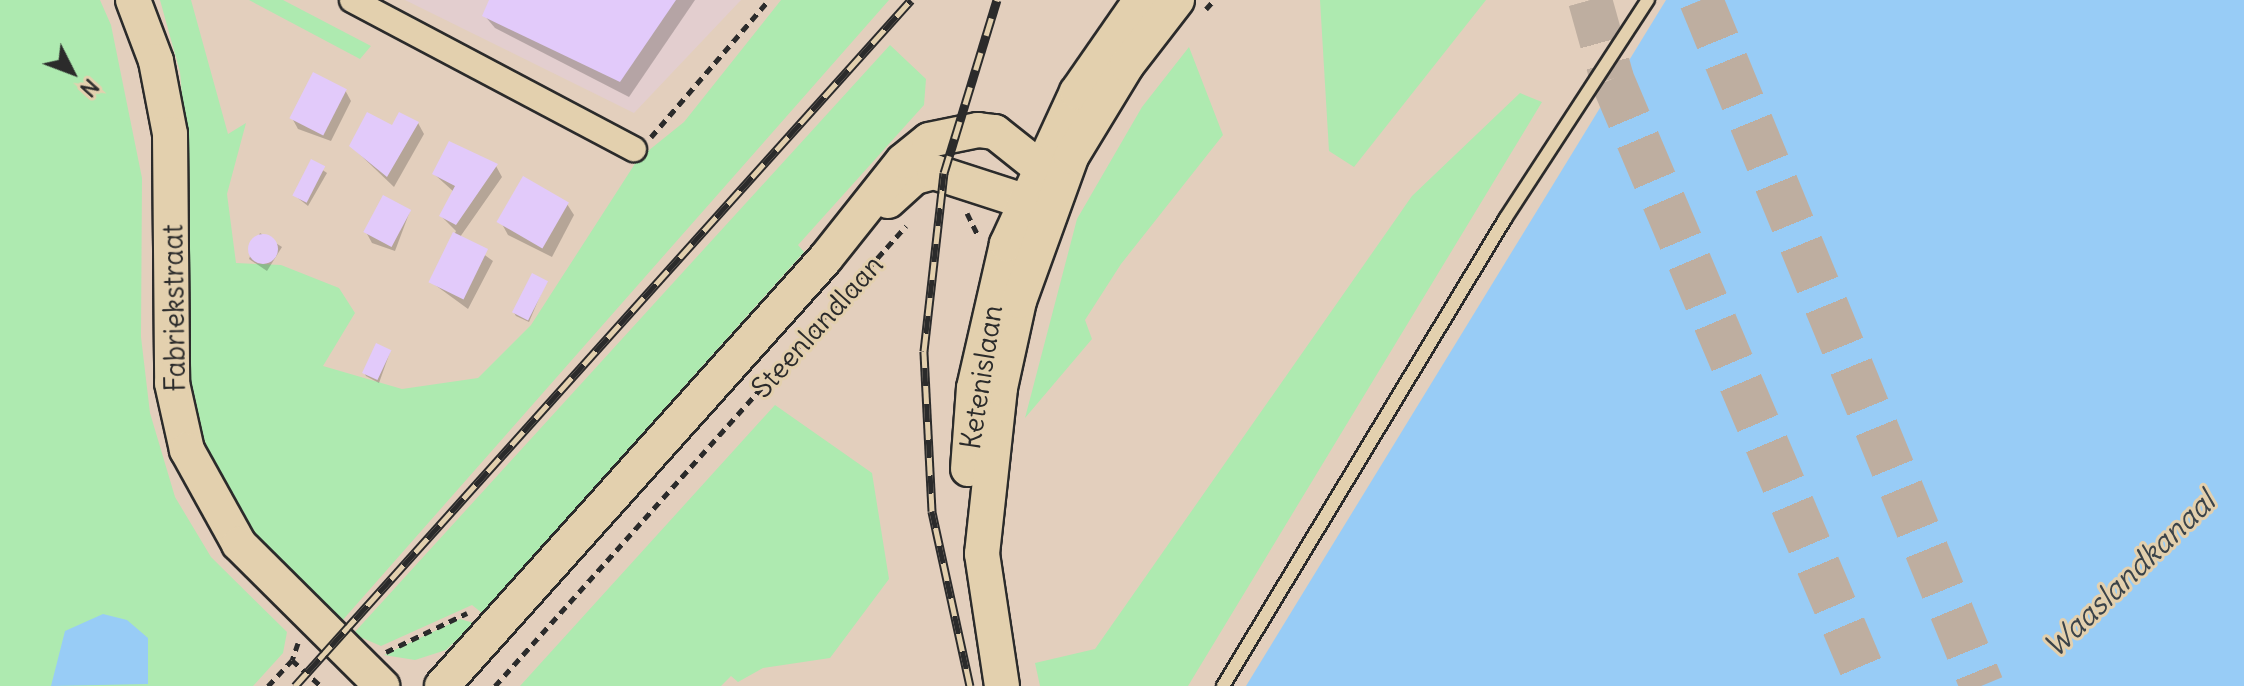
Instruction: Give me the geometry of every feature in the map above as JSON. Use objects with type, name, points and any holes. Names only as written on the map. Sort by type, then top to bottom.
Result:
[{"type":"main road","name":"Fabriekstraat","points":[[133,0],[156,61],[170,134],[172,383],[187,450],[239,544],[307,616],[382,686]]},
{"type":"main road","points":[[1036,206],[1039,167],[1104,48],[1141,0]]},
{"type":"main road","points":[[1036,206],[1101,105],[1186,10]]},
{"type":"main road","name":"Steenlandlaan","points":[[442,686],[825,259],[903,161],[929,140],[995,132],[1039,167]]},
{"type":"main road","name":"Steenlandlaan","points":[[825,259],[915,177],[957,175],[1036,206]]},
{"type":"main road","name":"Ketenislaan","points":[[1002,686],[982,554],[973,542],[968,469],[974,388],[1036,206]]},
{"type":"street","points":[[352,0],[634,149]]},
{"type":"lane","points":[[1223,686],[1505,219],[1648,0]]},
{"type":"path","points":[[634,149],[666,127],[769,0]]},
{"type":"path","points":[[1186,10],[1214,0]]},
{"type":"path","points":[[959,207],[974,224],[977,248]]},
{"type":"path","name":"Steenlandlaan","points":[[495,686],[911,220]]},
{"type":"path","points":[[351,657],[394,650],[471,611],[521,657]]},
{"type":"path","points":[[268,686],[292,660],[307,616]]},
{"type":"path","points":[[292,660],[321,686]]},
{"type":"shaded area","points":[[405,0],[741,0],[634,113]]},
{"type":"green space","points":[[0,0],[100,0],[111,25],[142,178],[141,337],[150,413],[175,497],[211,557],[287,632],[283,653],[253,686],[0,686]]},
{"type":"green space","points":[[160,0],[191,0],[228,134],[246,123],[227,194],[236,263],[281,265],[339,288],[355,313],[323,366],[402,389],[478,378],[531,325],[638,159],[684,122],[781,0],[889,0],[341,622],[256,542],[225,493],[204,439],[184,352],[187,152],[180,72]]},
{"type":"green space","points":[[249,0],[283,0],[371,46],[360,59]]},
{"type":"green space","points":[[1320,0],[1486,0],[1354,167],[1329,151]]},
{"type":"green space","points":[[890,45],[926,79],[924,105],[798,245],[804,252],[482,613],[472,605],[381,646],[353,634]]},
{"type":"green space","points":[[1189,47],[1223,135],[1121,264],[1085,320],[1092,339],[1025,418],[1077,219],[1142,107]]},
{"type":"green space","points":[[1520,93],[1542,102],[1188,686],[1040,686],[1035,663],[1095,649],[1412,196]]},
{"type":"green space","points":[[775,405],[872,473],[889,579],[830,658],[763,668],[738,682],[731,676],[721,686],[520,686]]},
{"type":"green space","points":[[460,619],[474,623],[446,650],[415,660],[384,655]]},
{"type":"water","name":"Waaslandkanaal","points":[[1666,0],[2244,0],[2244,686],[1246,686]]},
{"type":"water","points":[[103,614],[127,620],[148,638],[148,684],[51,686],[65,631]]},
{"type":"building","points":[[489,0],[676,0],[620,82],[482,16]]},
{"type":"building","points":[[313,72],[347,89],[323,136],[289,118]]},
{"type":"building","points":[[367,112],[392,125],[399,112],[419,122],[387,177],[349,146]]},
{"type":"building","points":[[449,141],[498,164],[456,225],[439,216],[455,186],[432,174]]},
{"type":"building","points":[[311,159],[325,166],[307,203],[292,196]]},
{"type":"building","points":[[523,176],[569,202],[542,248],[496,222]]},
{"type":"building","points":[[383,195],[411,210],[392,247],[363,232]]},
{"type":"building","points":[[453,232],[488,249],[464,299],[428,282]]},
{"type":"building","points":[[263,234],[274,238],[278,249],[274,260],[263,264],[252,260],[248,249],[252,238]]},
{"type":"building","points":[[532,273],[548,281],[528,320],[512,312]]},
{"type":"building","points":[[376,343],[391,350],[377,380],[362,373]]},
{"type":"tunnel","points":[[1590,0],[1612,79],[1869,686]]},
{"type":"tunnel","points":[[1701,0],[1982,686]]},
{"type":"railway","points":[[295,686],[911,0]]},
{"type":"railway","points":[[970,686],[932,511],[924,351],[944,173],[997,0]]}]
